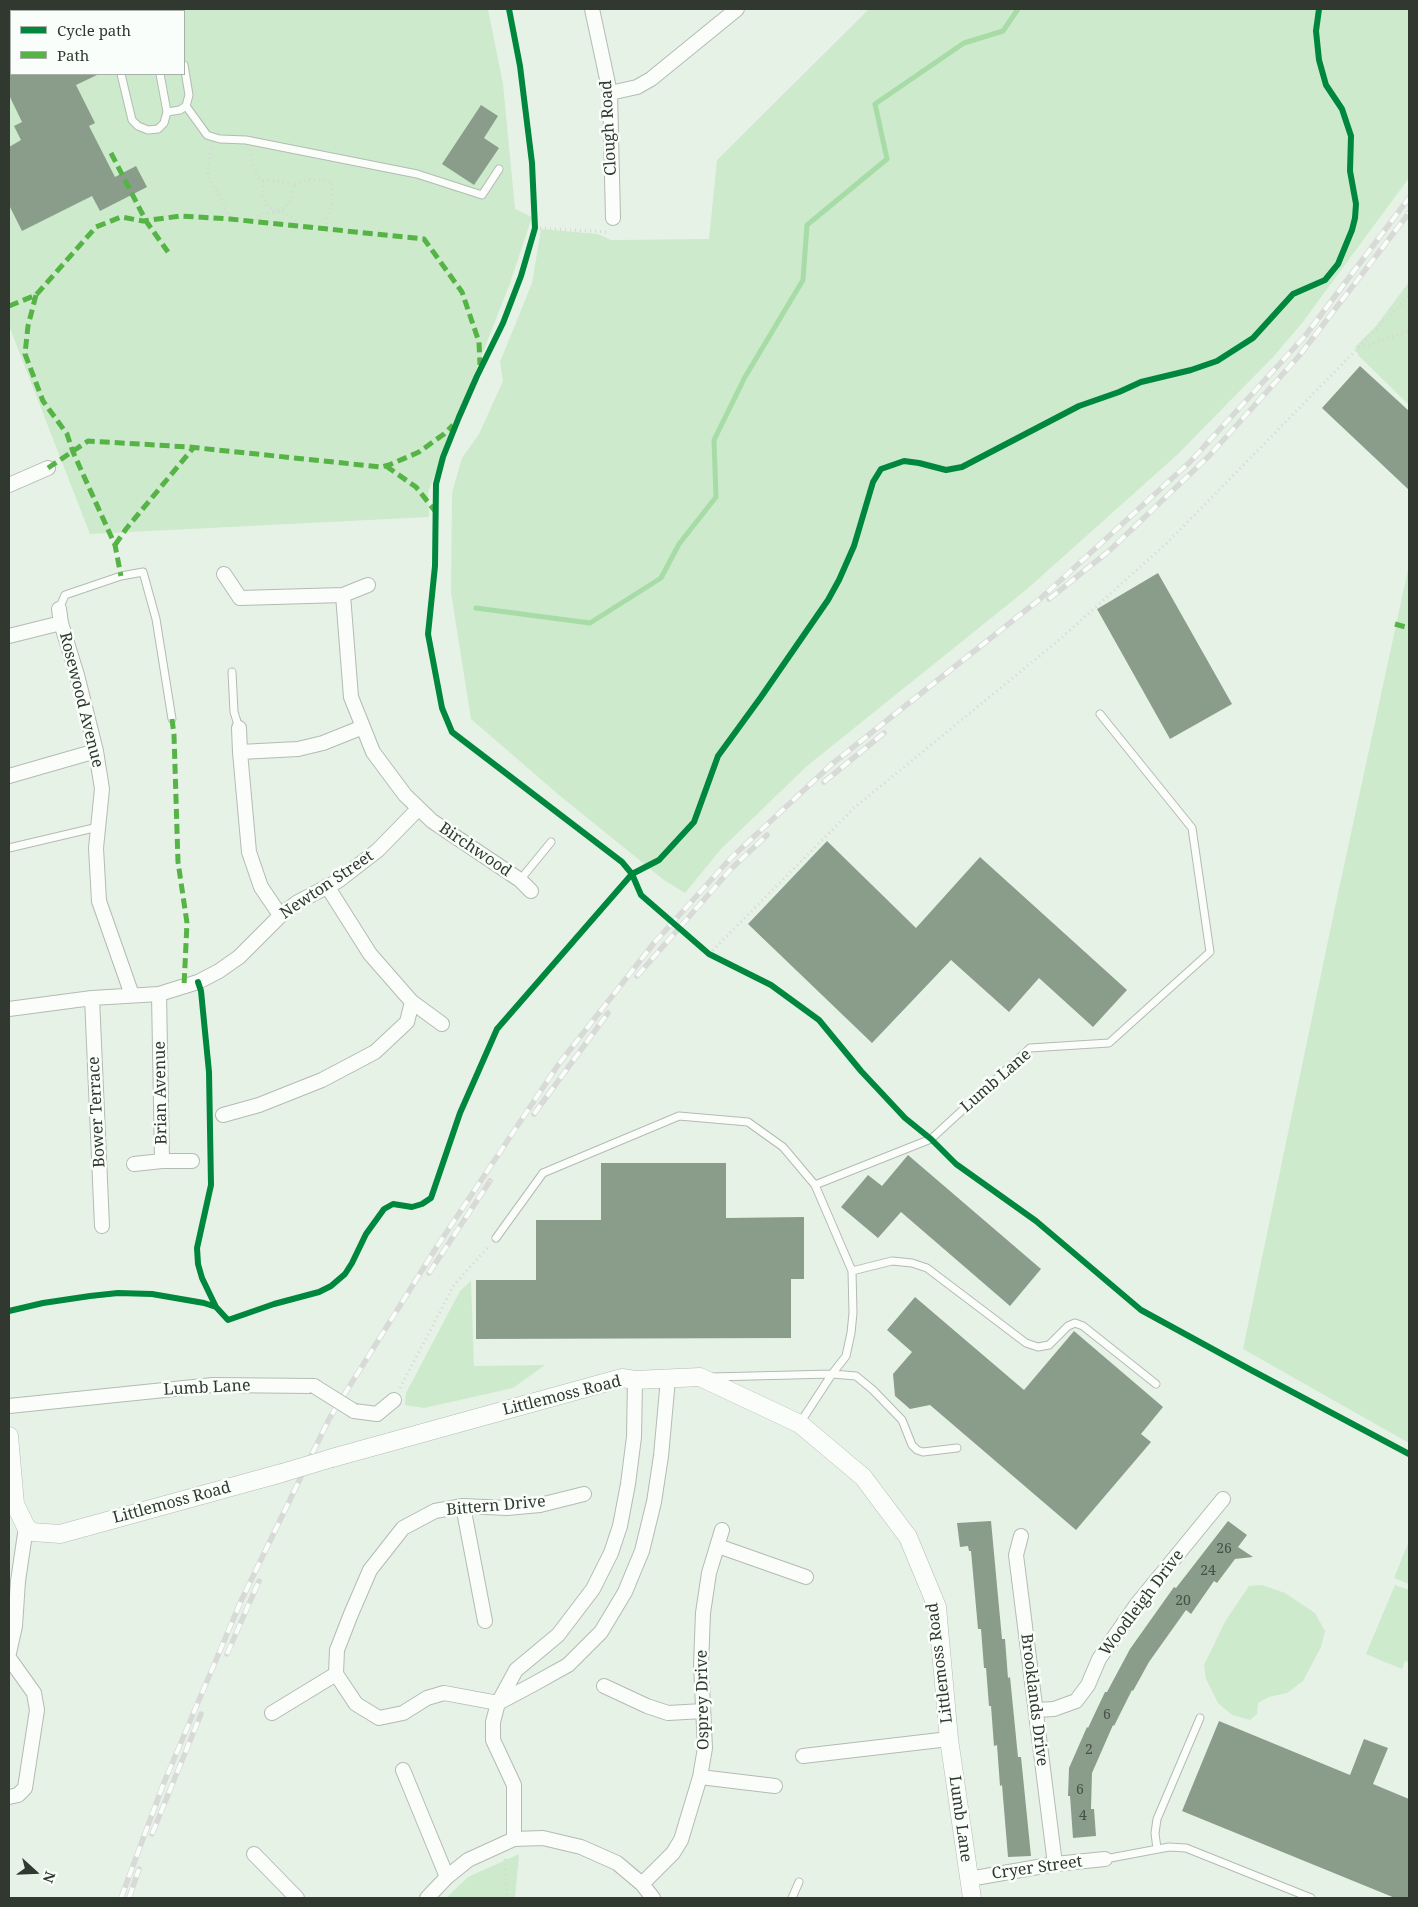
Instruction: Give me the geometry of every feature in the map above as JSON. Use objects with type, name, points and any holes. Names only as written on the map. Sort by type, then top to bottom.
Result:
[{"type":"street","name":"Clough Road","points":[[592,9],[610,93],[613,218]]},
{"type":"street","points":[[610,93],[637,87],[651,79],[737,9]]},
{"type":"street","points":[[9,485],[48,468]]},
{"type":"street","points":[[224,574],[240,598],[343,595],[368,585]]},
{"type":"street","points":[[343,595],[351,697],[373,752],[405,795],[418,809]]},
{"type":"street","points":[[9,636],[60,616]]},
{"type":"street","name":"Rosewood Avenue","points":[[60,616],[96,751],[102,789],[96,848],[99,902],[132,995]]},
{"type":"street","points":[[240,752],[298,749],[323,743],[363,727]]},
{"type":"street","points":[[239,728],[249,852],[262,887],[280,916]]},
{"type":"street","points":[[9,776],[96,751]]},
{"type":"street","name":"Birchwood","points":[[418,809],[432,821],[520,880],[531,891]]},
{"type":"street","name":"Newton Street","points":[[9,1009],[92,998],[159,994],[198,982],[219,971],[239,957],[280,916],[298,902],[338,881],[378,850],[418,809]]},
{"type":"street","points":[[327,886],[370,954],[412,1002],[442,1024]]},
{"type":"street","name":"Brian Avenue","points":[[159,994],[162,1161],[192,1161]]},
{"type":"street","name":"Bower Terrace","points":[[92,998],[102,1226]]},
{"type":"street","points":[[223,1115],[259,1105],[322,1080],[375,1052],[407,1022],[412,1002]]},
{"type":"street","points":[[134,1164],[162,1161]]},
{"type":"street","name":"Littlemoss Road","points":[[26,1527],[32,1532],[60,1534],[622,1378],[636,1380],[700,1377],[800,1424],[863,1477],[908,1537],[937,1607],[949,1739]]},
{"type":"street","points":[[272,1713],[336,1674],[356,1704],[379,1718],[402,1713],[427,1698],[444,1693],[498,1703],[568,1665],[601,1632],[625,1592],[642,1551],[654,1502],[661,1456],[668,1378]]},
{"type":"street","points":[[514,1839],[514,1785],[493,1740],[493,1722],[498,1703],[516,1670],[558,1635],[593,1589],[611,1553],[620,1526],[628,1484],[634,1437],[636,1380]]},
{"type":"street","name":"Lumb Lane","points":[[9,1406],[213,1385],[314,1386],[354,1411],[377,1414],[394,1400]]},
{"type":"street","points":[[9,1436],[15,1504],[26,1527],[18,1581],[15,1626],[9,1653]]},
{"type":"street","name":"Bittern Drive","points":[[336,1674],[338,1650],[370,1570],[403,1528],[435,1511],[463,1506],[507,1508],[540,1504],[584,1494]]},
{"type":"street","name":"Woodleigh Drive","points":[[1036,1710],[1054,1709],[1076,1702],[1088,1685],[1099,1659],[1137,1604],[1223,1499]]},
{"type":"street","points":[[463,1506],[485,1621]]},
{"type":"street","name":"Osprey Drive","points":[[642,1884],[673,1854],[681,1840],[700,1778],[705,1748],[701,1665],[703,1613],[709,1573],[722,1530]]},
{"type":"street","name":"Brooklands Drive","points":[[1021,1536],[1016,1556],[1056,1864]]},
{"type":"street","points":[[718,1546],[806,1577]]},
{"type":"street","points":[[9,1658],[34,1693],[37,1710],[25,1788],[18,1795],[9,1797]]},
{"type":"street","points":[[604,1686],[647,1706],[668,1713],[703,1711]]},
{"type":"street","points":[[803,1756],[949,1739]]},
{"type":"street","name":"Lumb Lane","points":[[949,1739],[972,1898]]},
{"type":"street","points":[[403,1770],[447,1877]]},
{"type":"street","points":[[700,1778],[775,1786]]},
{"type":"street","points":[[427,1898],[447,1877],[468,1860],[514,1839],[543,1838],[581,1848],[618,1863],[642,1884],[653,1898]]},
{"type":"street","points":[[254,1854],[297,1898]]},
{"type":"street","name":"Cryer Street","points":[[969,1879],[1056,1864],[1105,1859]]},
{"type":"lane","points":[[167,112],[180,110],[186,106],[189,95],[185,71]]},
{"type":"lane","points":[[121,75],[132,120],[138,126],[148,130],[158,129],[164,123],[167,112],[160,75]]},
{"type":"lane","points":[[186,106],[207,135],[213,137],[246,140],[417,174],[482,195],[499,169]]},
{"type":"lane","points":[[60,616],[65,595],[121,576],[143,572],[156,619],[172,719]]},
{"type":"lane","points":[[232,672],[234,712],[239,728]]},
{"type":"lane","name":"Lumb Lane","points":[[815,1185],[930,1139],[1030,1048],[1109,1043],[1210,952],[1192,828],[1100,714]]},
{"type":"lane","points":[[9,848],[98,827]]},
{"type":"lane","points":[[520,880],[551,842]]},
{"type":"lane","points":[[496,1238],[543,1173],[679,1116],[748,1122],[783,1147],[815,1185],[852,1271],[851,1333],[846,1356],[832,1374],[800,1424]]},
{"type":"lane","points":[[852,1271],[892,1261],[912,1263],[927,1268],[1026,1343],[1038,1347],[1049,1345],[1068,1326],[1075,1323],[1083,1326],[1156,1384]]},
{"type":"lane","points":[[700,1377],[832,1374],[856,1376],[873,1390],[902,1420],[912,1444],[917,1450],[923,1452],[957,1448]]},
{"type":"lane","points":[[1157,1849],[1155,1832],[1157,1819],[1200,1718]]},
{"type":"lane","points":[[1105,1859],[1157,1849],[1177,1847],[1194,1850],[1311,1898]]},
{"type":"lane","points":[[792,1898],[799,1882]]},
{"type":"path","points":[[213,137],[207,175],[230,219]]},
{"type":"path","points":[[246,140],[257,177],[263,181],[294,184],[309,179],[332,182],[333,203],[327,215],[325,229]]},
{"type":"path","points":[[263,181],[263,197],[268,206],[276,212]]},
{"type":"path","points":[[276,212],[285,208],[290,202],[294,184]]},
{"type":"path","points":[[255,222],[259,214],[276,212],[285,213],[296,221],[298,226]]},
{"type":"path","points":[[535,228],[607,232],[613,218]]},
{"type":"path","points":[[532,238],[535,219]]},
{"type":"path","points":[[709,954],[854,808],[1059,640],[1169,542],[1409,296]]},
{"type":"path","points":[[1358,349],[1409,331]]},
{"type":"path","points":[[702,947],[709,954],[718,958]]},
{"type":"path","points":[[394,1400],[454,1285],[496,1238]]},
{"type":"path","points":[[507,1898],[504,1861],[514,1839]]},
{"type":"green space","points":[[9,9],[488,9],[503,84],[515,209],[532,217],[509,286],[428,492],[429,517],[90,534],[9,326]]},
{"type":"green space","points":[[869,9],[1409,9],[1409,178],[1302,323],[1274,356],[1178,454],[1026,590],[807,766],[721,849],[685,893],[664,880],[559,795],[471,719],[451,593],[452,493],[462,458],[479,434],[503,381],[500,362],[532,283],[541,229],[598,234],[611,240],[709,239],[717,160]]},
{"type":"green space","points":[[1409,282],[1409,405],[1359,356],[1355,347],[1376,326]]},
{"type":"green space","points":[[1409,565],[1409,1443],[1243,1349]]},
{"type":"green space","points":[[471,1281],[474,1366],[545,1365],[513,1388],[424,1408],[405,1405],[406,1393],[460,1291]]},
{"type":"green space","points":[[1409,1541],[1409,1584],[1394,1578]]},
{"type":"green space","points":[[1262,1585],[1285,1593],[1315,1613],[1325,1631],[1321,1647],[1303,1681],[1287,1693],[1269,1697],[1258,1703],[1257,1714],[1250,1720],[1232,1715],[1218,1703],[1206,1679],[1204,1665],[1226,1620],[1249,1586]]},
{"type":"green space","points":[[1395,1585],[1409,1590],[1409,1662],[1405,1661],[1402,1669],[1366,1654]]},
{"type":"green space","points":[[519,1854],[515,1898],[446,1898],[468,1877]]},
{"type":"building","points":[[9,74],[97,75],[76,85],[95,123],[89,126],[115,177],[136,166],[147,187],[100,211],[92,196],[22,231],[9,205],[9,147],[21,140],[14,126],[22,122],[9,95]]},
{"type":"building","points":[[481,105],[498,116],[484,138],[499,148],[474,185],[442,164]]},
{"type":"building","points":[[1360,366],[1409,411],[1409,490],[1322,408]]},
{"type":"building","points":[[1158,573],[1232,704],[1170,739],[1097,609]]},
{"type":"building","points":[[827,841],[916,928],[980,857],[1127,990],[1093,1027],[1039,978],[1009,1012],[951,960],[872,1043],[748,924]]},
{"type":"building","points":[[908,1155],[1041,1269],[1010,1306],[901,1212],[878,1238],[841,1207],[868,1175],[882,1186]]},
{"type":"building","points":[[601,1163],[726,1163],[726,1218],[804,1217],[804,1279],[791,1279],[791,1338],[476,1339],[476,1280],[536,1280],[536,1220],[601,1220]]},
{"type":"building","points":[[915,1297],[1024,1390],[1074,1331],[1163,1407],[1141,1434],[1151,1442],[1076,1530],[930,1405],[910,1409],[895,1396],[893,1374],[912,1352],[887,1330]]},
{"type":"building","points":[[991,1521],[1002,1639],[1005,1639],[1018,1757],[1021,1757],[1031,1856],[1008,1857],[1002,1785],[1000,1786],[997,1745],[994,1746],[981,1629],[978,1629],[971,1551],[969,1551],[968,1546],[960,1547],[957,1523]]},
{"type":"building","points":[[1228,1521],[1247,1535],[1238,1547],[1253,1557],[1235,1559],[1217,1583],[1214,1581],[1191,1614],[1186,1610],[1149,1662],[1113,1725],[1092,1773],[1091,1809],[1094,1809],[1096,1836],[1073,1838],[1070,1796],[1068,1796],[1069,1768],[1087,1727],[1130,1649],[1174,1587],[1176,1588]]},
{"type":"building","points":[[1219,1721],[1350,1775],[1364,1739],[1388,1748],[1373,1784],[1409,1799],[1409,1898],[1395,1898],[1182,1811]]},
{"type":"waterway","points":[[476,608],[590,623],[661,578],[679,544],[716,497],[714,440],[745,377],[803,280],[807,225],[887,159],[875,104],[964,43],[1003,31],[1018,9]]},
{"type":"railway","points":[[121,1898],[163,1785],[241,1601],[329,1419],[436,1248],[558,1065],[654,943],[731,858],[832,764],[1040,599],[1190,462],[1305,336],[1409,198]]},
{"type":"railway","points":[[1049,599],[1109,551],[1209,456],[1299,356],[1409,213]]},
{"type":"railway","points":[[824,782],[884,733]]},
{"type":"railway","points":[[637,976],[731,869],[767,835]]},
{"type":"railway","points":[[534,1114],[608,1013]]},
{"type":"railway","points":[[429,1273],[490,1181]]},
{"type":"railway","points":[[227,1654],[259,1581]]},
{"type":"railway","points":[[152,1834],[201,1714]]},
{"type":"railway","points":[[129,1898],[139,1869]]},
{"type":"marked path","points":[[111,153],[146,221],[168,252]]},
{"type":"marked path","points":[[9,306],[36,295],[96,227],[121,217],[143,221],[181,216],[230,219],[424,239],[462,292],[479,342],[480,365]]},
{"type":"marked path","points":[[36,295],[28,326],[25,354],[43,401],[67,434],[73,452],[115,545],[121,576]]},
{"type":"marked path","points":[[48,468],[88,441],[189,447],[381,467],[419,452],[453,425]]},
{"type":"marked path","points":[[115,545],[194,447]]},
{"type":"marked path","points":[[386,466],[416,487],[435,511]]},
{"type":"marked path","points":[[1395,624],[1409,628]]},
{"type":"marked path","points":[[172,719],[178,862],[187,923],[184,986]]},
{"type":"cycle path","points":[[509,9],[520,66],[532,163],[535,228],[521,276],[503,323],[459,417],[443,457],[436,484],[435,566],[428,634],[442,708],[452,732],[622,862],[632,874],[641,895],[709,954],[771,985],[819,1020],[861,1071],[905,1118],[931,1139],[956,1164],[1036,1221],[1141,1310],[1409,1454]]},
{"type":"cycle path","points":[[9,1311],[43,1303],[90,1296],[118,1293],[152,1294],[204,1303],[216,1307],[228,1320],[274,1304],[319,1292],[331,1286],[345,1274],[366,1234],[384,1209],[393,1204],[412,1207],[422,1204],[431,1198],[460,1113],[497,1029],[632,874],[659,860],[694,822],[718,756],[828,600],[839,580],[854,546],[873,482],[881,469],[904,461],[946,470],[962,467],[1079,406],[1141,382],[1191,370],[1217,361],[1253,338],[1293,294],[1325,280],[1338,264],[1355,218],[1356,204],[1350,171],[1351,136],[1342,109],[1326,85],[1319,60],[1316,31],[1319,9]]},
{"type":"cycle path","points":[[198,982],[201,991],[209,1072],[211,1185],[197,1248],[198,1264],[202,1278],[216,1307]]}]
